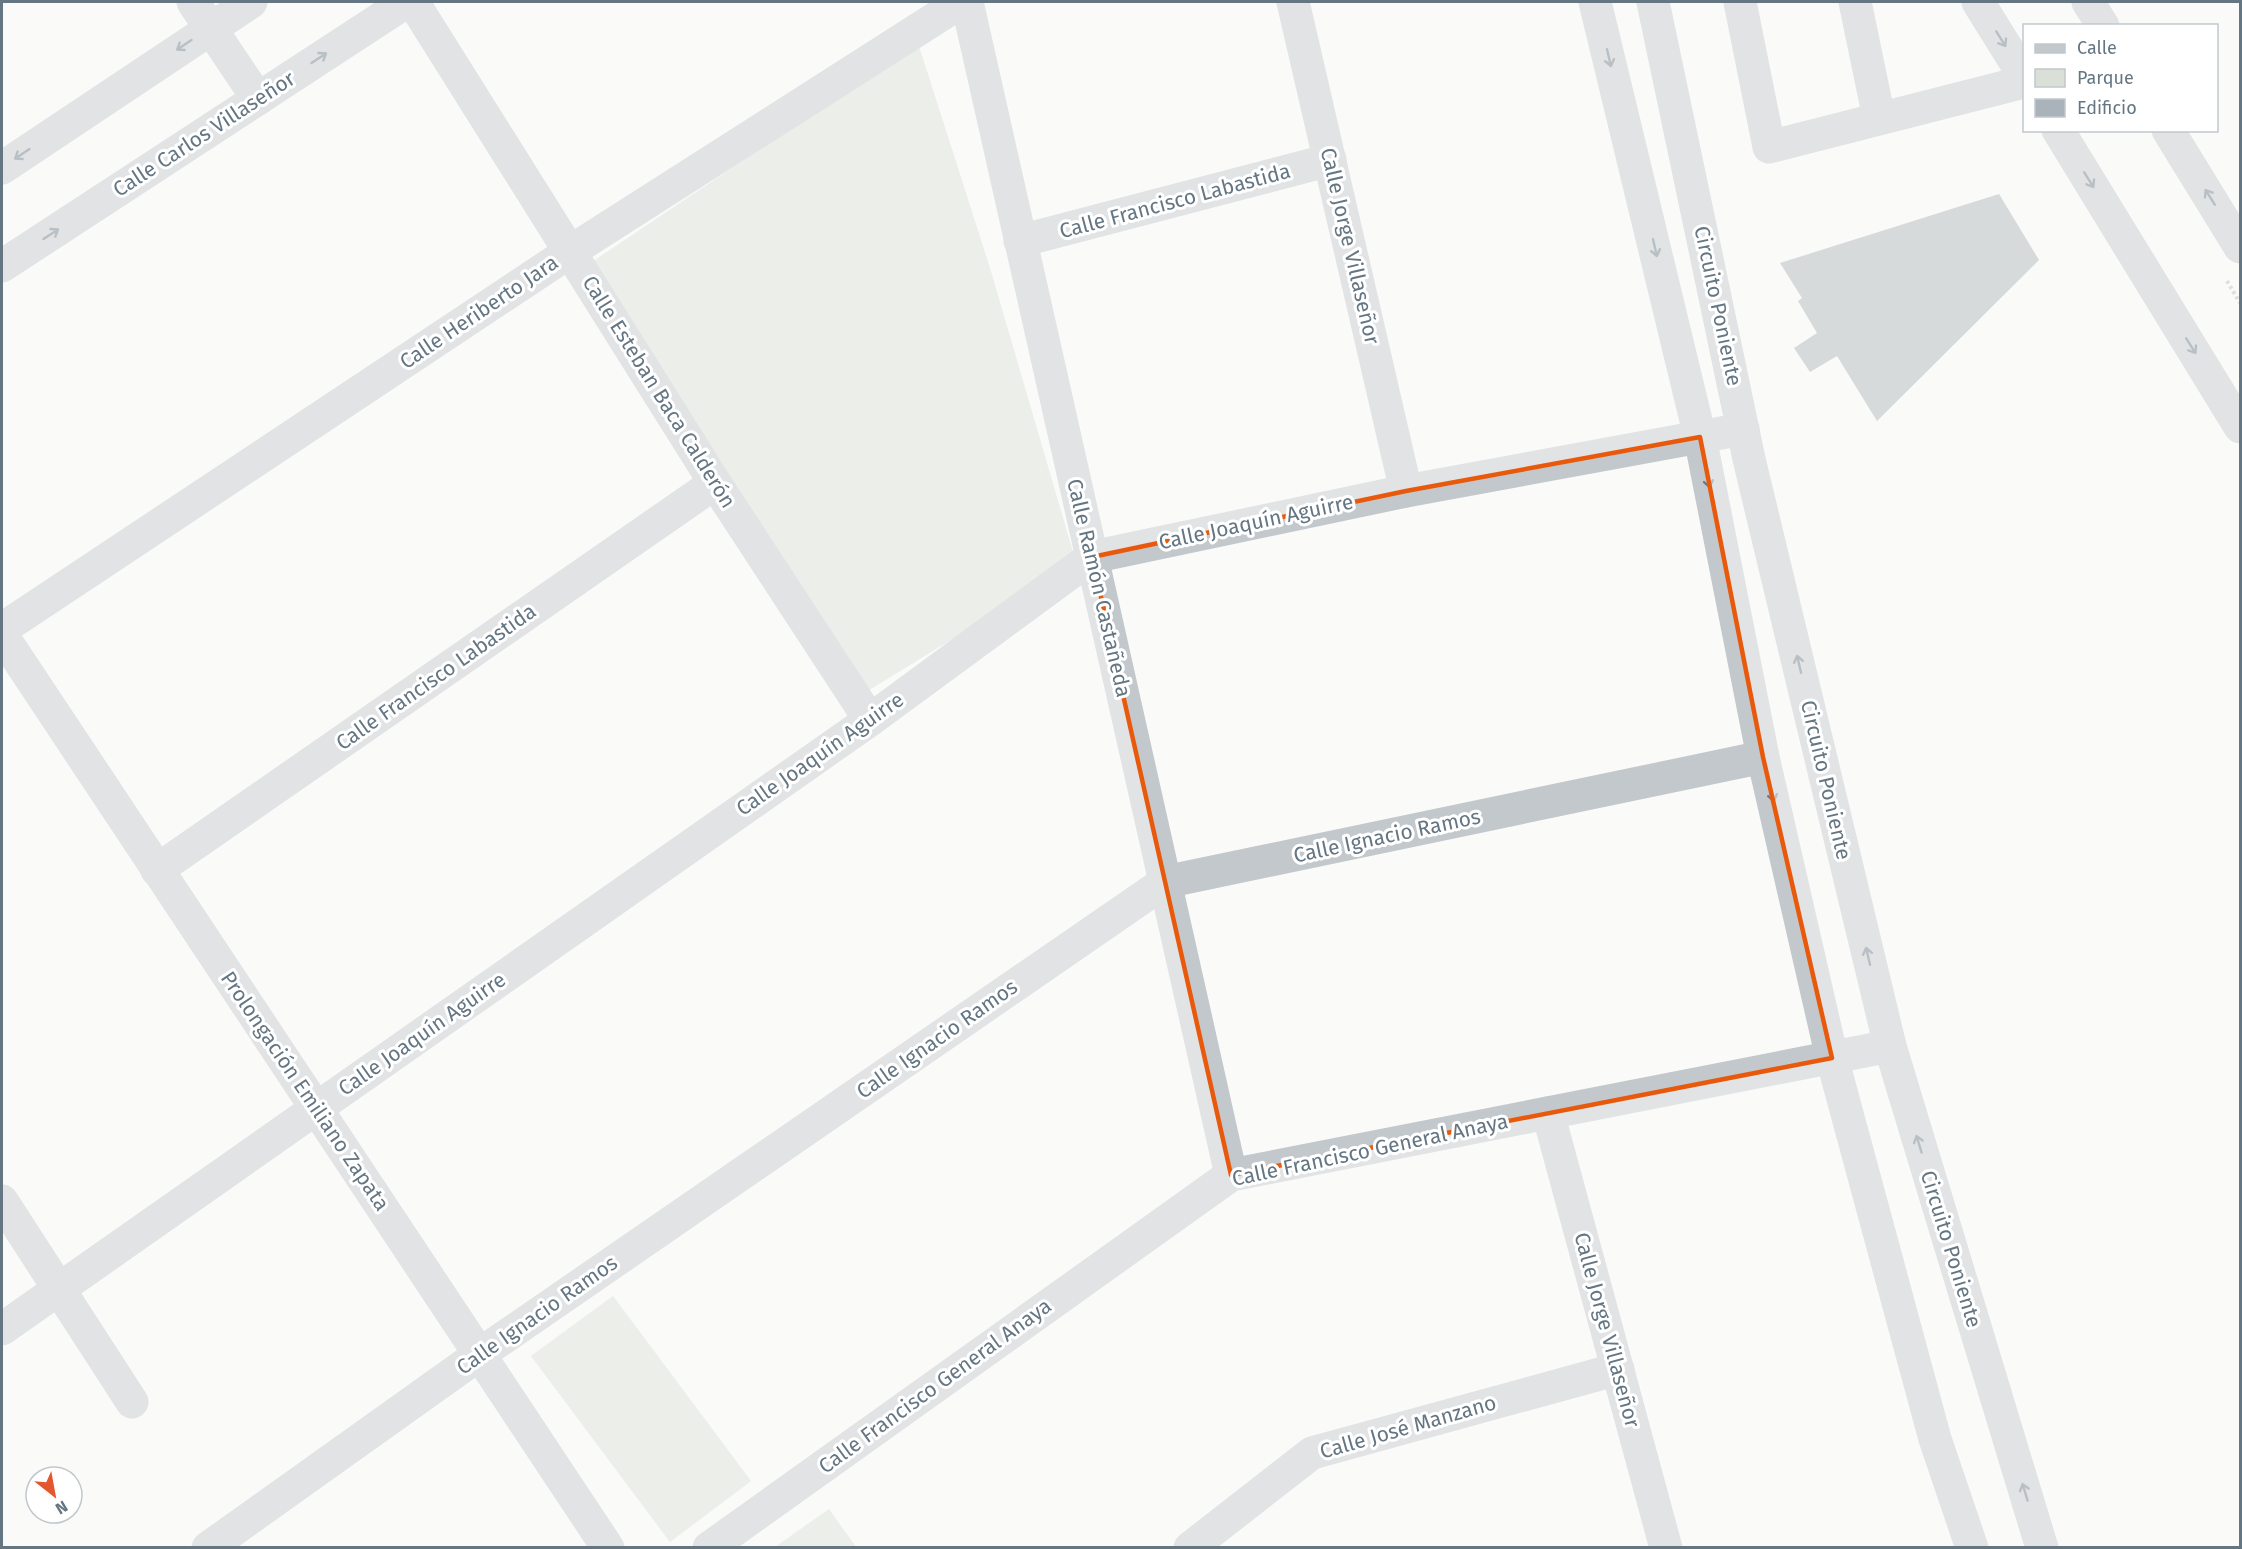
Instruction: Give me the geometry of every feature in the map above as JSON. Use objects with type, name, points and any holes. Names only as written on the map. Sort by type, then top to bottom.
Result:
[{"type":"street","points":[[2,168],[202,14],[251,2]]},
{"type":"street","name":"Calle Carlos Villaseñor","points":[[2,266],[406,2]]},
{"type":"street","name":"Calle Esteban Baca Calderón","points":[[413,2],[715,483],[870,720]]},
{"type":"street","name":"Calle Heriberto Jara","points":[[2,629],[571,251],[961,2]]},
{"type":"street","name":"Calle Ramón Castañeda","points":[[967,2],[1231,1175]]},
{"type":"street","name":"Calle Jorge Villaseñor","points":[[1293,2],[1406,490]]},
{"type":"street","points":[[1595,2],[1700,438],[1763,758],[1832,1058],[1935,1439],[1972,1548]]},
{"type":"street","name":"Circuito Poniente","points":[[1653,2],[1743,429],[1890,1046],[2042,1548]]},
{"type":"street","points":[[1740,2],[1769,147],[2023,82]]},
{"type":"street","points":[[1855,2],[1880,118]]},
{"type":"street","points":[[1978,2],[2023,73]]},
{"type":"street","points":[[2088,2],[2102,24]]},
{"type":"street","points":[[202,14],[258,99]]},
{"type":"street","points":[[2059,132],[2241,427]]},
{"type":"street","points":[[2169,132],[2241,247]]},
{"type":"street","name":"Calle Francisco Labastida","points":[[1020,241],[1330,160]]},
{"type":"street","name":"Calle Joaquín Aguirre","points":[[2,1329],[870,720],[1092,557],[1406,490],[1743,429]]},
{"type":"street","name":"Calle Francisco Labastida","points":[[158,870],[715,483]]},
{"type":"street","name":"Prolongación Emiliano Zapata","points":[[2,635],[608,1548]]},
{"type":"street","name":"Calle Ignacio Ramos","points":[[208,1548],[480,1354],[1165,882],[1763,758]]},
{"type":"street","name":"Calle Francisco General Anaya","points":[[709,1548],[1231,1175],[1890,1046]]},
{"type":"street","name":"Calle Jorge Villaseñor","points":[[1548,1113],[1666,1548]]},
{"type":"street","points":[[2,1201],[132,1402]]},
{"type":"street","name":"Calle José Manzano","points":[[1190,1548],[1312,1453],[1618,1369]]},
{"type":"highlighted area","points":[[1700,437],[1763,757],[1832,1058],[1231,1175],[1092,557],[1406,491]]},
{"type":"green space","points":[[918,43],[990,268],[1078,569],[985,619],[861,695],[586,266]]},
{"type":"green space","points":[[613,1296],[751,1481],[670,1542],[531,1356]]},
{"type":"green space","points":[[829,1509],[856,1547],[775,1547]]},
{"type":"building","points":[[1999,194],[2039,260],[1877,421],[1837,356],[1810,372],[1794,348],[1817,333],[1798,301],[1802,298],[1780,263]]}]
